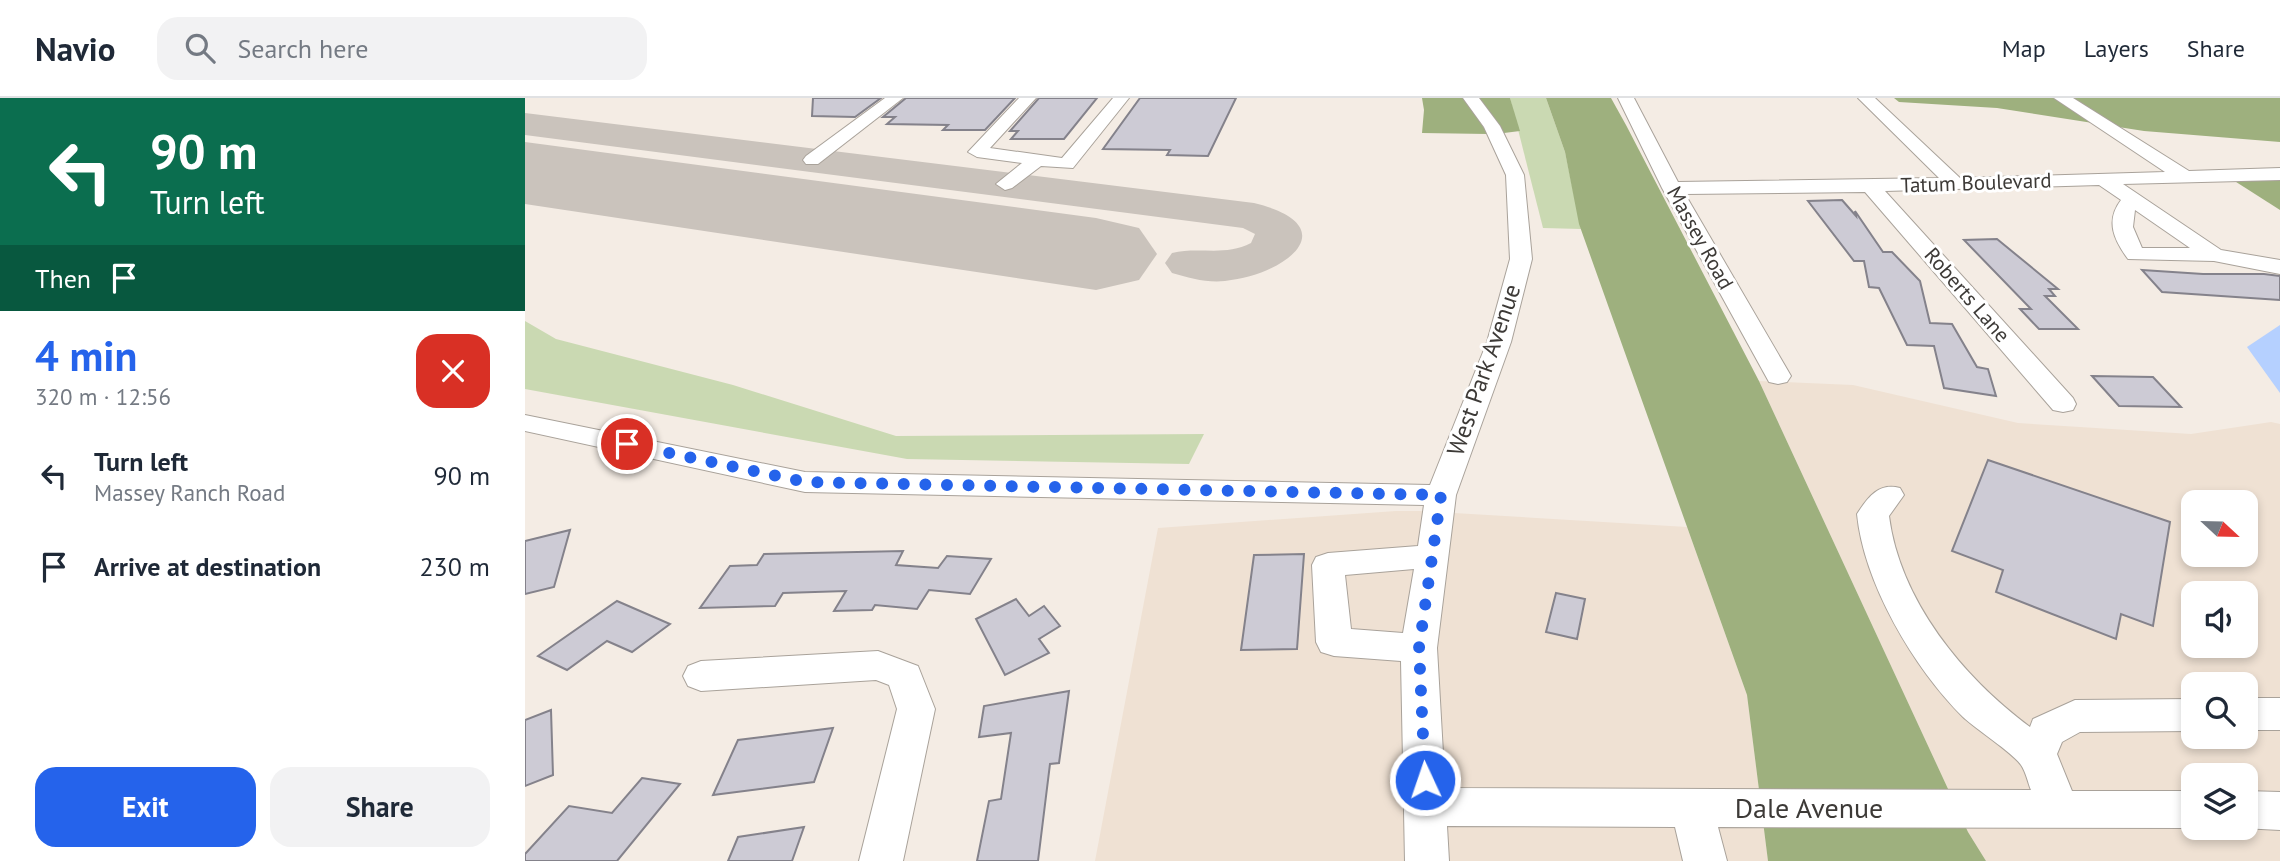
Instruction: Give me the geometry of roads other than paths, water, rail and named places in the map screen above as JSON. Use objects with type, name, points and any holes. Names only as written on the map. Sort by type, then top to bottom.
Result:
[{"type":"street","points":[[812,160],[895,98]]},
{"type":"street","points":[[1028,98],[977,152],[1067,164],[1121,98]]},
{"type":"street","name":"West Park Avenue","points":[[1427,861],[1419,648],[1441,495],[1499,342],[1521,259],[1515,175],[1492,126],[1471,98]]},
{"type":"street","name":"Massey Road","points":[[1626,98],[1672,188],[1778,376]]},
{"type":"street","points":[[1866,98],[1956,184]]},
{"type":"street","points":[[2062,98],[2186,177]]},
{"type":"street","points":[[1005,184],[1038,160]]},
{"type":"street","name":"Tatum Boulevard","points":[[1672,188],[1870,186],[2280,174]]},
{"type":"street","points":[[2103,180],[2214,255]]},
{"type":"street","name":"Roberts Lane","points":[[1870,186],[2063,404]]},
{"type":"street","points":[[2133,201],[2128,204],[2121,220],[2125,235],[2136,254],[2214,255],[2280,267]]},
{"type":"street","points":[[525,423],[805,482],[1441,495]]},
{"type":"street","points":[[1889,495],[1873,514],[1873,531],[1887,574],[1927,643],[1960,688],[1997,725],[2037,754],[2059,810]]},
{"type":"street","points":[[1419,648],[1334,642],[1328,565],[1432,556]]},
{"type":"street","points":[[701,676],[878,665],[905,676],[916,709],[881,861]]},
{"type":"street","points":[[2258,714],[2280,714]]},
{"type":"street","points":[[2037,754],[2047,731],[2075,716],[2181,715]]},
{"type":"street","name":"Dale Avenue","points":[[1426,807],[2181,810]]},
{"type":"street","points":[[1692,809],[1705,861]]},
{"type":"street","points":[[2258,810],[2280,811]]},
{"type":"water","points":[[2280,325],[2280,393],[2247,347]]}]
